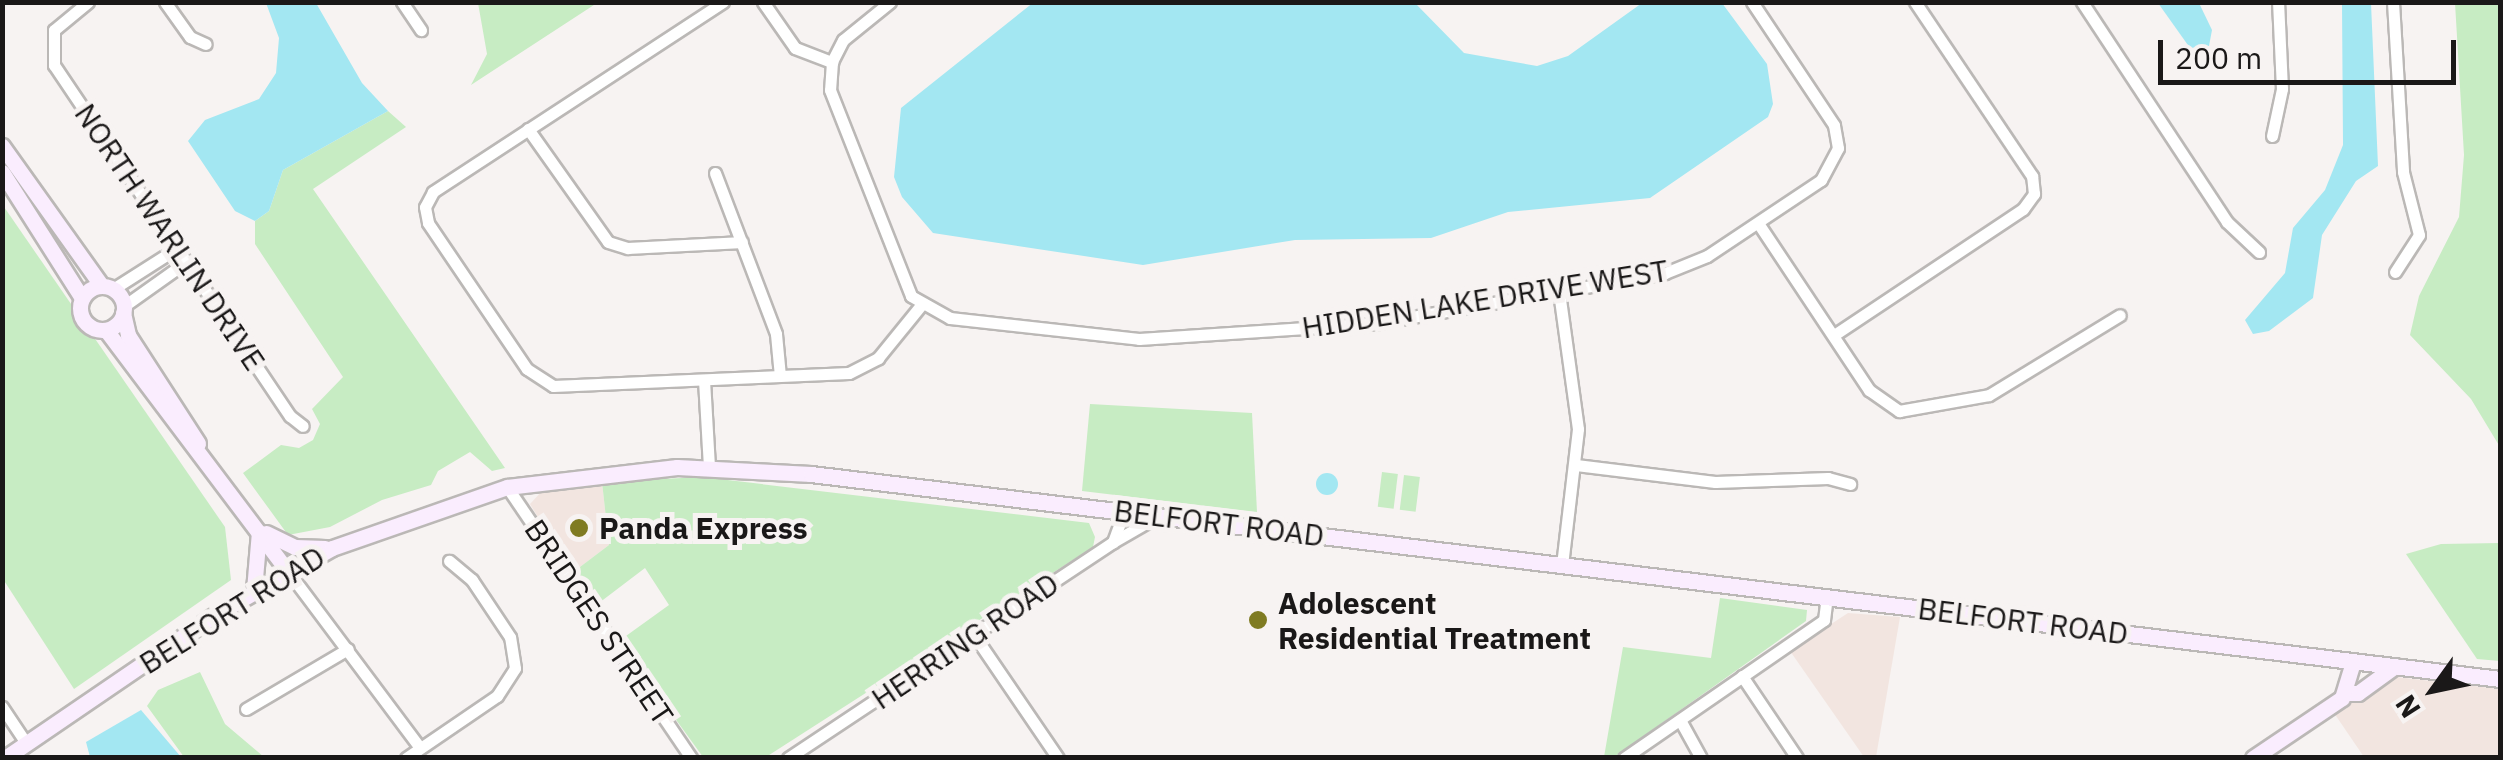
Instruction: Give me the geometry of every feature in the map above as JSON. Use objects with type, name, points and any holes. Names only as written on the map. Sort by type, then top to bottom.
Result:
[{"type":"street","name":"NORTH WARLIN DRIVE","points":[[88,2],[62,20],[50,40],[54,65],[290,416],[304,426]]},
{"type":"street","points":[[165,2],[190,37],[206,44]]},
{"type":"street","points":[[402,2],[420,30]]},
{"type":"street","points":[[723,2],[433,192],[425,208],[428,224],[527,368],[543,382],[562,388],[780,376],[868,366],[920,305],[899,276],[833,101],[832,62],[853,29],[890,2]]},
{"type":"street","points":[[762,2],[795,48],[832,62]]},
{"type":"street","name":"HIDDEN LAKE DRIVE WEST","points":[[920,305],[950,318],[1139,339],[1377,323],[1678,269],[1758,223],[1821,180],[1836,157],[1834,125],[1752,2]]},
{"type":"street","points":[[1834,335],[2023,209],[2034,194],[2032,176],[1915,2]]},
{"type":"street","points":[[2082,2],[2227,222],[2259,252]]},
{"type":"street","points":[[2272,136],[2282,89],[2278,2]]},
{"type":"street","points":[[2393,2],[2402,172],[2419,235],[2395,272]]},
{"type":"street","points":[[528,129],[608,242],[628,248],[742,242]]},
{"type":"street","points":[[2,146],[123,309],[128,335],[201,451],[420,748]]},
{"type":"street","points":[[2,172],[82,298],[84,322],[106,330],[175,428],[201,451]]},
{"type":"street","points":[[715,174],[776,334],[780,376]]},
{"type":"street","points":[[1758,223],[1879,401],[1898,410],[1923,412],[1989,395],[2120,316]]},
{"type":"street","points":[[82,298],[144,269],[177,248]]},
{"type":"street","points":[[106,330],[123,309],[186,262]]},
{"type":"street","points":[[144,269],[154,283]]},
{"type":"street","points":[[1559,292],[1578,408],[1576,466],[1562,566]]},
{"type":"street","points":[[704,380],[709,466]]},
{"type":"street","name":"BELFORT ROAD","points":[[5,758],[254,590],[332,548],[507,488],[709,466],[1124,511],[2500,679]]},
{"type":"street","points":[[1576,466],[1715,482],[1828,478],[1850,484]]},
{"type":"street","name":"BRIDGES STREET","points":[[507,488],[691,758]]},
{"type":"street","points":[[1113,542],[1124,511]]},
{"type":"street","name":"HERRING ROAD","points":[[788,758],[1158,516]]},
{"type":"street","points":[[258,528],[295,547],[332,548]]},
{"type":"street","points":[[254,590],[262,554],[258,528]]},
{"type":"street","points":[[406,758],[497,696],[519,669],[510,638],[472,580],[449,562]]},
{"type":"street","points":[[1624,758],[1824,620],[1827,597]]},
{"type":"street","points":[[974,636],[1058,758]]},
{"type":"street","points":[[246,709],[348,649]]},
{"type":"street","points":[[2346,693],[2353,662]]},
{"type":"street","points":[[2254,758],[2346,693],[2358,694],[2395,666]]},
{"type":"street","points":[[1742,676],[1797,758]]},
{"type":"street","points":[[2,707],[26,743]]},
{"type":"street","points":[[1680,720],[1702,758]]},
{"type":"shaded area","points":[[602,482],[609,545],[572,573],[530,504],[543,490]]},
{"type":"shaded area","points":[[1848,613],[1900,617],[1876,757],[1864,757],[1790,651]]},
{"type":"shaded area","points":[[2388,676],[2500,689],[2500,757],[2364,757],[2334,713]]},
{"type":"green space","points":[[478,2],[597,3],[471,85],[487,54]]},
{"type":"green space","points":[[2455,3],[2500,3],[2500,447],[2471,399],[2410,335],[2419,296],[2459,217],[2464,155]]},
{"type":"green space","points":[[388,111],[406,127],[313,189],[505,468],[492,471],[470,452],[438,471],[431,485],[382,500],[330,527],[288,535],[243,473],[281,445],[299,448],[313,440],[320,424],[312,409],[343,377],[255,244],[255,221],[269,211],[283,170]]},
{"type":"green space","points":[[2,204],[225,527],[231,580],[74,689],[3,579]]},
{"type":"green space","points":[[1090,404],[1252,413],[1257,512],[1082,491]]},
{"type":"green space","points":[[1382,472],[1398,474],[1394,509],[1378,507]]},
{"type":"green space","points":[[1404,475],[1420,477],[1416,512],[1400,510]]},
{"type":"green space","points":[[702,477],[1089,523],[1095,537],[1093,547],[766,757],[703,757],[619,641],[669,605],[645,568],[595,606],[572,573],[609,545],[602,482]]},
{"type":"green space","points":[[2500,543],[2500,661],[2477,659],[2406,554],[2441,544]]},
{"type":"green space","points":[[1720,598],[1807,610],[1806,621],[1614,757],[1604,757],[1623,647],[1711,658]]},
{"type":"green space","points":[[200,672],[225,724],[264,757],[184,757],[147,706],[158,690]]},
{"type":"water","points":[[1034,2],[1415,3],[1464,53],[1537,66],[1568,56],[1642,3],[1722,3],[1767,64],[1773,104],[1768,117],[1650,198],[1508,212],[1431,238],[1295,240],[1143,265],[933,233],[902,197],[894,177],[901,108]]},
{"type":"water","points":[[266,3],[316,3],[362,83],[388,111],[283,170],[269,211],[255,221],[235,211],[188,141],[205,120],[259,99],[276,73],[279,38]]},
{"type":"water","points":[[2158,3],[2199,3],[2212,30],[2209,46],[2190,48]]},
{"type":"water","points":[[2342,3],[2371,3],[2378,166],[2356,181],[2322,235],[2313,298],[2269,331],[2253,334],[2245,320],[2285,273],[2293,228],[2325,190],[2343,145]]},
{"type":"water","points":[[1327,473],[1335,476],[1335,492],[1327,495],[1319,492],[1316,484],[1319,476]]},
{"type":"water","points":[[141,710],[181,757],[90,757],[86,742]]},
{"type":"place","name":"Panda Express","points":[[579,528]]},
{"type":"place","name":"Adolescent Residential Treatment","points":[[1258,620]]}]
